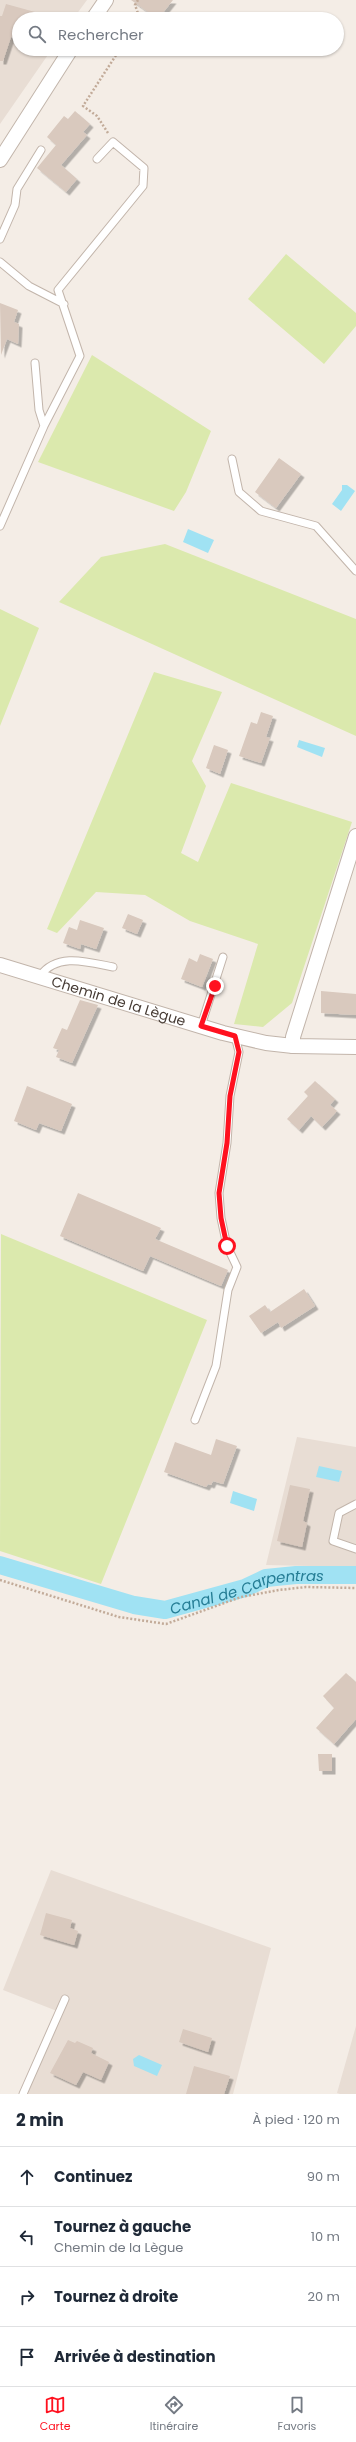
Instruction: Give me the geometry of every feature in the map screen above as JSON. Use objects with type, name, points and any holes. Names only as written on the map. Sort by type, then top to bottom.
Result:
[{"type":"street","points":[[97,12],[106,0]]},
{"type":"street","points":[[0,160],[67,56]]},
{"type":"street","points":[[293,1046],[293,1037],[331,910],[356,836]]},
{"type":"street","name":"Chemin de la Lègue","points":[[0,965],[235,1036],[293,1046],[356,1046]]},
{"type":"lane","points":[[0,526],[44,426],[80,356],[64,304],[58,290],[143,186],[144,168],[113,142],[97,158]]},
{"type":"lane","points":[[0,239],[15,205],[17,188],[41,150]]},
{"type":"lane","points":[[0,262],[28,286],[64,304]]},
{"type":"lane","points":[[35,363],[39,410],[44,426]]},
{"type":"lane","points":[[232,459],[239,492],[261,511],[316,526],[356,571]]},
{"type":"lane","points":[[201,1026],[223,957]]},
{"type":"lane","points":[[40,976],[45,968],[57,962],[77,960],[113,967]]},
{"type":"lane","points":[[195,1420],[216,1366],[228,1290],[237,1267],[227,1246],[221,1218],[219,1193],[227,1143],[230,1096],[239,1052],[235,1036]]},
{"type":"lane","points":[[356,1504],[339,1513],[333,1541],[356,1549]]},
{"type":"lane","points":[[23,2094],[65,1999]]},
{"type":"path","points":[[138,0],[135,5],[138,12]]},
{"type":"path","points":[[113,142],[97,116],[83,106],[115,56]]},
{"type":"path","points":[[0,1580],[119,1617],[166,1624],[241,1597],[306,1586],[356,1588]]},
{"type":"shaded area","points":[[0,0],[87,0],[78,12],[12,12],[12,56],[47,56],[0,124]]},
{"type":"shaded area","points":[[297,1437],[356,1447],[356,1567],[266,1565]]},
{"type":"shaded area","points":[[51,1870],[271,1948],[233,2094],[20,2094],[57,2011],[3,1990]]},
{"type":"shaded area","points":[[356,2026],[356,2094],[340,2094],[337,2093]]},
{"type":"green space","points":[[286,254],[356,313],[356,326],[324,364],[248,299]]},
{"type":"green space","points":[[92,355],[211,431],[186,492],[174,511],[38,462]]},
{"type":"green space","points":[[165,544],[356,619],[356,736],[59,602],[101,557]]},
{"type":"green space","points":[[0,609],[39,628],[0,726]]},
{"type":"green space","points":[[154,672],[222,692],[192,761],[206,786],[181,853],[198,862],[231,783],[352,822],[292,1003],[263,1027],[234,1024],[258,944],[190,921],[145,895],[96,892],[57,933],[47,929]]},
{"type":"green space","points":[[1,1234],[207,1320],[101,1584],[0,1551]]},
{"type":"water","points":[[342,485],[347,485],[355,491],[341,511],[332,504],[342,490]]},
{"type":"water","points":[[188,529],[214,540],[208,553],[183,542]]},
{"type":"water","points":[[299,740],[325,748],[322,757],[297,747]]},
{"type":"water","points":[[319,1466],[342,1471],[339,1482],[316,1477]]},
{"type":"water","points":[[233,1491],[257,1499],[254,1511],[230,1503]]},
{"type":"water","points":[[139,2055],[162,2065],[157,2076],[134,2066],[133,2059]]},
{"type":"building","points":[[131,0],[173,0],[164,12],[148,12]]},
{"type":"building","points":[[6,4],[35,12],[12,12],[12,37],[3,61],[0,61],[0,16],[2,16]]},
{"type":"building","points":[[75,111],[90,124],[83,132],[87,135],[61,165],[77,179],[66,192],[37,168],[56,145],[47,137],[64,116],[68,119]]},
{"type":"building","points":[[0,303],[18,310],[14,322],[19,324],[18,344],[7,339],[1,355]]},
{"type":"building","points":[[279,458],[301,474],[276,508],[255,492]]},
{"type":"building","points":[[261,712],[273,716],[266,737],[270,738],[261,763],[239,756],[251,722],[257,724]]},
{"type":"building","points":[[214,745],[228,750],[220,774],[206,768]]},
{"type":"building","points":[[128,914],[143,920],[137,934],[122,928]]},
{"type":"building","points":[[80,920],[104,928],[96,949],[81,944],[80,949],[63,943],[69,927],[77,930]]},
{"type":"building","points":[[200,954],[213,959],[202,987],[181,979],[189,958],[197,962]]},
{"type":"building","points":[[321,991],[356,994],[356,1015],[321,1013]]},
{"type":"building","points":[[80,1000],[98,1005],[72,1063],[56,1057],[59,1050],[53,1048],[62,1028],[67,1030]]},
{"type":"building","points":[[315,1081],[335,1099],[330,1105],[337,1111],[322,1127],[311,1116],[299,1130],[287,1119],[308,1096],[304,1092]]},
{"type":"building","points":[[27,1086],[72,1104],[61,1131],[39,1123],[36,1130],[14,1121]]},
{"type":"building","points":[[78,1193],[161,1228],[155,1239],[228,1270],[221,1286],[150,1256],[143,1271],[60,1236]]},
{"type":"building","points":[[304,1289],[315,1306],[281,1328],[278,1322],[261,1333],[249,1316],[265,1305],[270,1312]]},
{"type":"building","points":[[216,1439],[237,1446],[223,1484],[213,1481],[211,1485],[208,1484],[206,1487],[164,1472],[175,1442],[211,1455]]},
{"type":"building","points":[[290,1485],[310,1489],[303,1521],[307,1523],[302,1547],[277,1541]]},
{"type":"building","points":[[346,1673],[356,1682],[356,1719],[334,1744],[316,1728],[334,1708],[323,1696]]},
{"type":"building","points":[[318,1754],[332,1754],[332,1771],[319,1771]]},
{"type":"building","points":[[46,1913],[72,1920],[70,1928],[78,1931],[74,1945],[40,1935]]},
{"type":"building","points":[[183,2029],[212,2038],[208,2052],[179,2042]]},
{"type":"building","points":[[68,2040],[75,2043],[77,2041],[93,2048],[91,2053],[109,2062],[101,2080],[83,2072],[76,2085],[50,2073]]},
{"type":"building","points":[[194,2066],[230,2076],[224,2094],[186,2094]]},
{"type":"waterway","name":"Canal de Carpentras","points":[[0,1565],[134,1605],[165,1610],[245,1588],[266,1578],[296,1575],[356,1575]]},
{"type":"route","points":[[215,986],[201,1026],[235,1036],[239,1052],[230,1096],[227,1143],[219,1193],[221,1218],[227,1246]]}]
